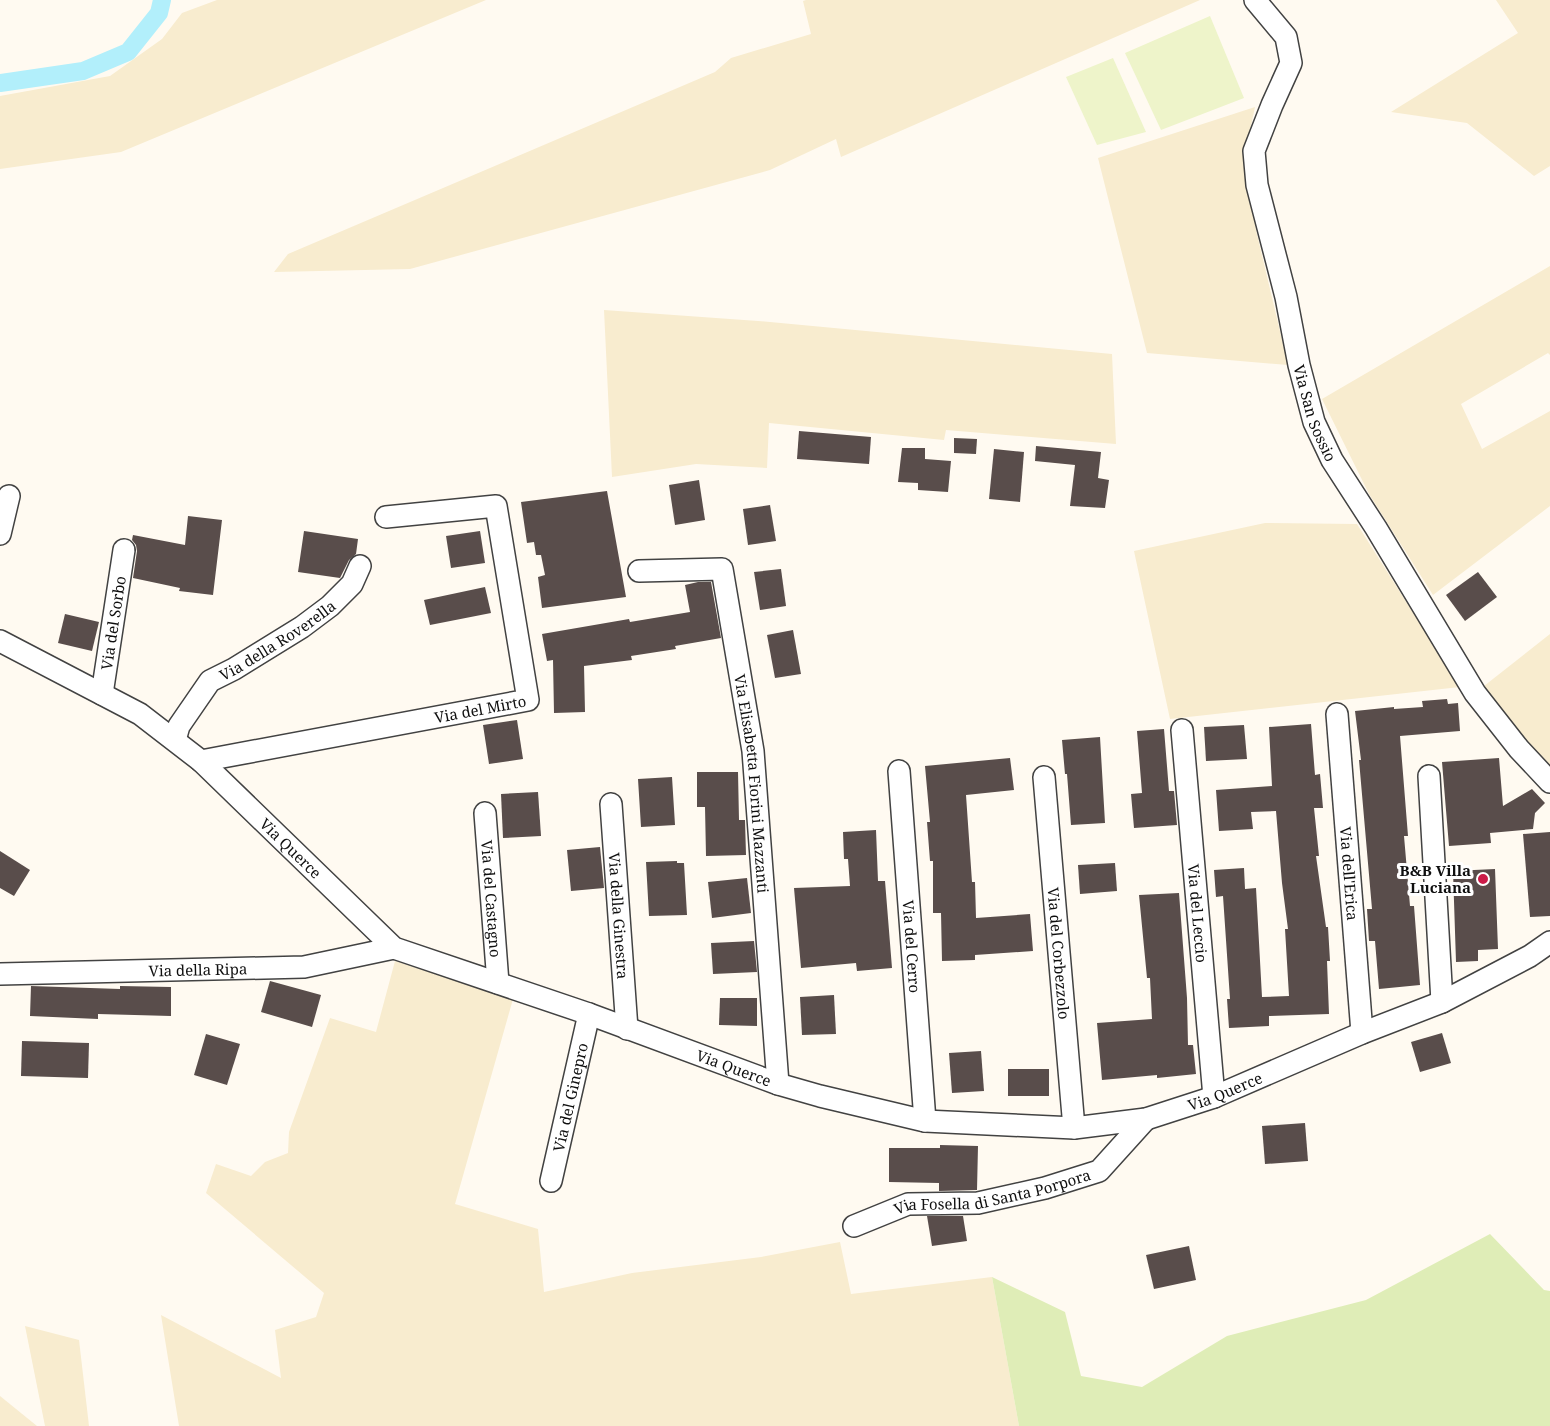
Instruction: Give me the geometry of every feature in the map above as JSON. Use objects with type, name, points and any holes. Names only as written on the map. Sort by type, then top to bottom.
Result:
[{"type":"street","name":"Via San Sossio","points":[[1255,0],[1286,37],[1291,63],[1254,152],[1257,185],[1286,297],[1299,364],[1314,422],[1332,460],[1376,528],[1475,693],[1519,749],[1550,782]]},
{"type":"street","points":[[0,534],[9,496]]},
{"type":"street","name":"Via del Mirto","points":[[201,761],[528,700],[496,506],[386,517]]},
{"type":"street","name":"Via del Sorbo","points":[[98,691],[124,550]]},
{"type":"street","name":"Via della Roverella","points":[[175,740],[179,726],[210,681],[234,669],[321,613],[352,584],[360,566]]},
{"type":"street","name":"Via Elisabetta Fiorini Mazzanti","points":[[639,571],[722,569],[753,751],[778,1084]]},
{"type":"street","points":[[98,691],[108,579]]},
{"type":"street","name":"Via Querce","points":[[0,642],[140,714],[175,740],[201,761],[394,948],[589,1014],[778,1084],[925,1122],[1074,1128],[1146,1119],[1215,1098],[1442,1002],[1530,956],[1550,942]]},
{"type":"street","name":"Via dell'Erica","points":[[1337,714],[1362,1034]]},
{"type":"street","name":"Via del Leccio","points":[[1182,730],[1215,1098]]},
{"type":"street","name":"Via del Cerro","points":[[899,771],[925,1122]]},
{"type":"street","points":[[1428,776],[1442,1002]]},
{"type":"street","name":"Via del Corbezzolo","points":[[1044,777],[1074,1128]]},
{"type":"street","name":"Via della Ginestra","points":[[611,804],[627,1029]]},
{"type":"street","name":"Via del Castagno","points":[[485,813],[498,983]]},
{"type":"street","name":"Via della Ripa","points":[[0,974],[304,967],[394,948]]},
{"type":"street","name":"Via del Ginepro","points":[[551,1181],[589,1014]]},
{"type":"street","name":"Via Fosella di Santa Porpora","points":[[855,1226],[908,1204],[978,1203],[1045,1188],[1099,1172],[1146,1119]]},
{"type":"shaded area","points":[[217,0],[486,0],[121,152],[0,169],[0,96],[110,76],[162,39],[182,13]]},
{"type":"shaded area","points":[[1200,0],[841,157],[836,139],[770,170],[410,269],[274,272],[288,254],[715,72],[731,58],[811,34],[803,1]]},
{"type":"shaded area","points":[[1496,0],[1550,0],[1550,166],[1534,176],[1467,123],[1391,112],[1518,33]]},
{"type":"shaded area","points":[[1255,107],[1244,158],[1256,230],[1288,365],[1147,353],[1098,158]]},
{"type":"shaded area","points":[[1550,266],[1550,355],[1548,353],[1461,404],[1482,449],[1550,411],[1550,506],[1433,595],[1369,494],[1322,399]]},
{"type":"shaded area","points":[[604,310],[758,321],[1112,354],[1116,444],[946,430],[944,440],[769,423],[767,468],[696,464],[612,477]]},
{"type":"shaded area","points":[[1265,523],[1357,524],[1460,687],[1170,719],[1134,551]]},
{"type":"shaded area","points":[[1550,634],[1550,768],[1484,686]]},
{"type":"shaded area","points":[[395,961],[513,999],[455,1204],[538,1229],[544,1292],[632,1273],[761,1257],[840,1242],[851,1294],[992,1277],[1019,1426],[179,1426],[161,1315],[281,1378],[275,1330],[316,1317],[324,1293],[206,1193],[216,1164],[251,1176],[265,1162],[288,1153],[289,1132],[330,1018],[376,1032]]},
{"type":"shaded area","points":[[25,1326],[79,1340],[89,1426],[45,1426]]},
{"type":"shaded area","points":[[0,1396],[37,1426],[0,1426]]},
{"type":"green space","points":[[1210,16],[1244,98],[1161,130],[1125,53]]},
{"type":"green space","points":[[1113,58],[1146,132],[1097,145],[1066,77]]},
{"type":"green space","points":[[1490,1234],[1544,1290],[1550,1291],[1550,1426],[1019,1426],[992,1277],[1065,1312],[1081,1376],[1142,1387],[1227,1336],[1366,1300]]},
{"type":"building","points":[[799,431],[871,437],[869,464],[797,459]]},
{"type":"building","points":[[954,438],[977,439],[976,454],[954,453]]},
{"type":"building","points":[[1036,446],[1101,452],[1098,478],[1109,480],[1105,508],[1070,506],[1075,465],[1035,461]]},
{"type":"building","points":[[902,448],[925,448],[925,459],[951,461],[948,492],[918,490],[918,483],[898,482]]},
{"type":"building","points":[[994,449],[1024,452],[1020,502],[989,499]]},
{"type":"building","points":[[699,480],[705,520],[675,525],[669,485]]},
{"type":"building","points":[[607,491],[626,597],[542,608],[538,577],[545,575],[541,555],[536,555],[534,542],[527,543],[521,502]]},
{"type":"building","points":[[770,505],[776,541],[748,545],[743,509]]},
{"type":"building","points":[[188,516],[222,520],[213,595],[179,591],[180,588],[133,578],[137,551],[132,540],[133,535],[185,545]]},
{"type":"building","points":[[304,531],[358,539],[356,554],[349,560],[340,578],[298,572]]},
{"type":"building","points":[[480,531],[485,563],[451,568],[446,536]]},
{"type":"building","points":[[781,569],[786,606],[760,610],[754,572]]},
{"type":"building","points":[[1478,572],[1497,597],[1465,621],[1446,595]]},
{"type":"building","points":[[711,582],[721,638],[675,646],[676,649],[631,656],[632,660],[584,666],[585,712],[554,713],[553,660],[547,661],[542,634],[629,619],[630,622],[690,612],[685,585]]},
{"type":"building","points":[[485,587],[491,613],[430,625],[424,600]]},
{"type":"building","points":[[65,614],[99,622],[92,651],[58,643]]},
{"type":"building","points":[[793,630],[801,674],[775,678],[767,635]]},
{"type":"building","points":[[1447,699],[1448,704],[1458,703],[1460,731],[1400,736],[1408,836],[1404,836],[1410,906],[1414,906],[1420,985],[1379,989],[1375,941],[1369,941],[1367,909],[1372,909],[1355,711],[1423,707],[1422,701]]},
{"type":"building","points":[[517,720],[523,759],[489,764],[483,725]]},
{"type":"building","points":[[1311,724],[1315,775],[1320,774],[1323,808],[1314,808],[1319,856],[1316,856],[1326,927],[1328,927],[1329,1014],[1269,1016],[1269,1026],[1229,1028],[1227,999],[1230,999],[1223,896],[1216,897],[1214,870],[1244,868],[1245,889],[1256,888],[1262,997],[1289,996],[1285,929],[1288,929],[1276,811],[1251,812],[1253,829],[1219,831],[1216,790],[1272,786],[1269,727]]},
{"type":"building","points":[[1244,725],[1247,759],[1206,761],[1204,727]]},
{"type":"building","points":[[1164,729],[1169,791],[1174,791],[1177,825],[1134,828],[1131,794],[1142,793],[1137,731]]},
{"type":"building","points":[[1100,737],[1105,823],[1071,825],[1062,740]]},
{"type":"building","points":[[1010,758],[1014,790],[966,795],[972,882],[975,882],[976,918],[1030,914],[1033,951],[975,955],[975,960],[942,961],[941,913],[933,913],[933,861],[930,861],[927,822],[930,822],[925,766]]},
{"type":"building","points":[[1499,758],[1503,806],[1532,789],[1545,803],[1535,813],[1533,829],[1490,833],[1491,843],[1449,846],[1442,762]]},
{"type":"building","points":[[697,772],[738,772],[739,820],[745,820],[746,855],[706,856],[705,807],[697,807]]},
{"type":"building","points":[[672,777],[675,825],[641,827],[638,779]]},
{"type":"building","points":[[538,792],[541,836],[503,838],[501,794]]},
{"type":"building","points":[[876,830],[878,881],[885,881],[892,968],[857,971],[856,963],[801,968],[794,888],[850,886],[848,859],[844,859],[843,832]]},
{"type":"building","points":[[1550,832],[1550,916],[1530,917],[1523,834]]},
{"type":"building","points":[[600,847],[604,888],[571,891],[567,850]]},
{"type":"building","points":[[0,851],[30,870],[14,896],[0,888]]},
{"type":"building","points":[[677,861],[677,863],[684,863],[687,915],[649,916],[646,862]]},
{"type":"building","points":[[1115,863],[1117,891],[1080,894],[1078,865]]},
{"type":"building","points":[[1495,869],[1498,949],[1478,950],[1478,961],[1456,962],[1453,871]]},
{"type":"building","points":[[747,878],[751,913],[712,918],[708,882]]},
{"type":"building","points":[[1179,893],[1188,1045],[1193,1045],[1196,1074],[1102,1080],[1097,1023],[1152,1019],[1150,978],[1147,978],[1139,895]]},
{"type":"building","points":[[754,941],[757,972],[713,974],[711,943]]},
{"type":"building","points":[[270,981],[321,995],[312,1027],[261,1012]]},
{"type":"building","points":[[31,986],[120,989],[120,986],[171,987],[171,1016],[98,1014],[98,1019],[30,1016]]},
{"type":"building","points":[[834,995],[836,1034],[802,1035],[800,997]]},
{"type":"building","points":[[720,998],[757,998],[757,1026],[719,1025]]},
{"type":"building","points":[[1442,1033],[1451,1063],[1420,1072],[1411,1042]]},
{"type":"building","points":[[206,1034],[240,1044],[227,1085],[194,1075]]},
{"type":"building","points":[[22,1041],[89,1043],[88,1078],[21,1076]]},
{"type":"building","points":[[981,1051],[984,1091],[952,1093],[949,1053]]},
{"type":"building","points":[[1008,1069],[1049,1069],[1049,1096],[1008,1096]]},
{"type":"building","points":[[1305,1123],[1308,1161],[1265,1164],[1262,1126]]},
{"type":"building","points":[[940,1145],[978,1146],[977,1190],[939,1191],[939,1183],[889,1182],[889,1148],[940,1148]]},
{"type":"building","points":[[927,1216],[963,1216],[967,1241],[932,1246]]},
{"type":"building","points":[[1189,1246],[1196,1280],[1154,1289],[1146,1255]]},
{"type":"waterway","points":[[0,83],[83,71],[128,52],[159,13],[162,0]]},
{"type":"place","name":"B&B Villa Luciana","points":[[1483,879]]}]
